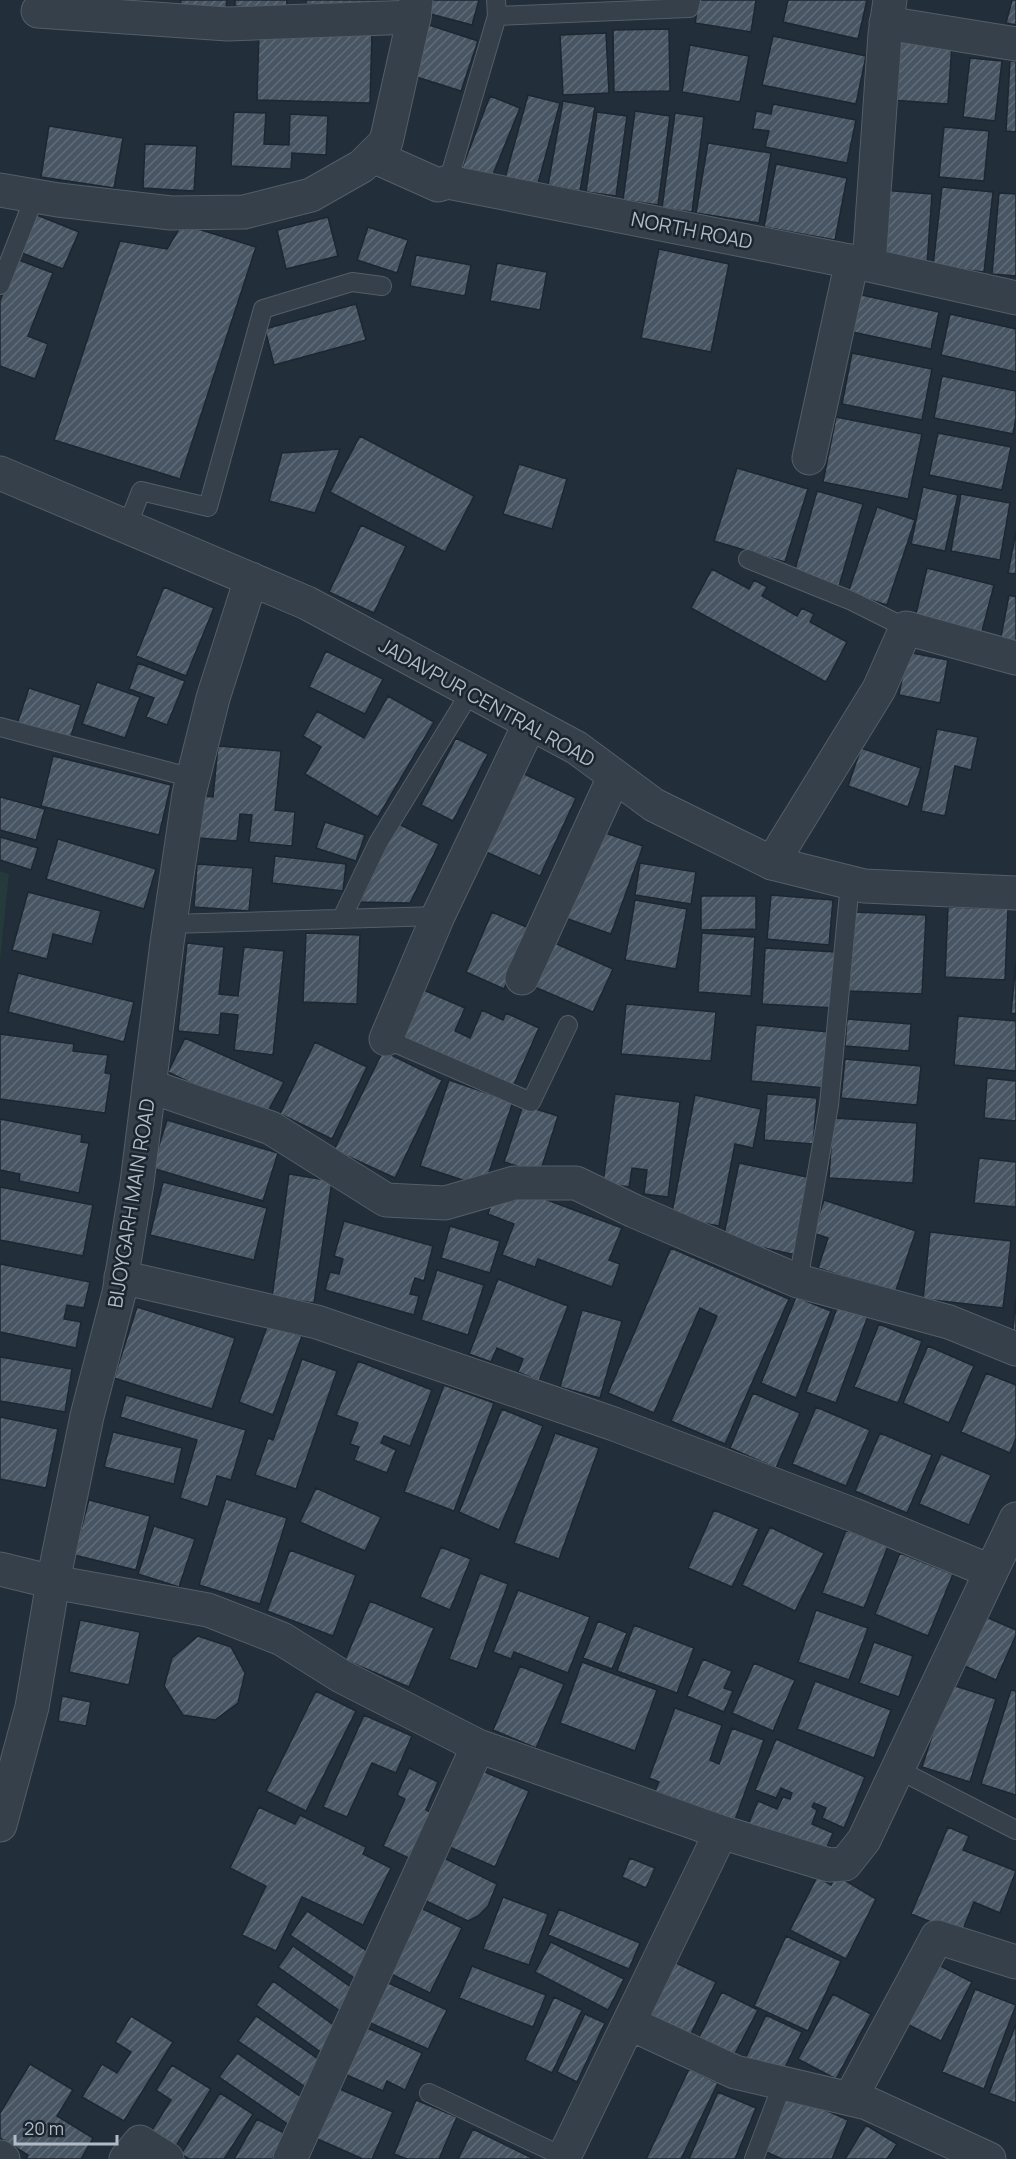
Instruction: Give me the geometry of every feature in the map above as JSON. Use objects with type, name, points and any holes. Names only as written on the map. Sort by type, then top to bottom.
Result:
[{"type":"street","points":[[0,190],[171,213],[243,212],[311,195],[362,166],[386,142],[415,9],[228,24],[38,11]]},
{"type":"street","points":[[809,458],[860,263],[888,11],[1016,44]]},
{"type":"street","name":"NORTH ROAD","points":[[373,156],[438,185],[448,182],[860,263],[1016,298]]},
{"type":"street","name":"JADAVPUR CENTRAL ROAD","points":[[0,473],[307,603],[578,748],[654,805],[772,863],[864,886],[1016,892]]},
{"type":"street","name":"BIJOYGARH MAIN ROAD","points":[[0,1825],[32,1707],[53,1582],[87,1416],[121,1277],[137,1184],[189,794],[213,698],[251,579]]},
{"type":"street","points":[[772,863],[879,689],[906,628],[1016,658]]},
{"type":"street","points":[[386,1039],[438,916],[530,723]]},
{"type":"street","points":[[522,978],[614,777]]},
{"type":"street","points":[[149,1086],[271,1128],[386,1200],[445,1203],[514,1184],[576,1184],[798,1281],[949,1322],[1016,1349]]},
{"type":"street","points":[[121,1277],[328,1326],[614,1424],[854,1515],[990,1571]]},
{"type":"street","points":[[0,1569],[53,1582],[208,1610],[282,1640],[341,1676],[478,1746],[721,1832],[830,1865],[845,1864],[864,1840],[1016,1519]]},
{"type":"street","points":[[290,2159],[478,1746]]},
{"type":"street","points":[[564,2158],[721,1832]]},
{"type":"street","points":[[850,2099],[937,1937],[1016,1962]]},
{"type":"street","points":[[629,2023],[735,2072],[867,2103],[989,2159]]},
{"type":"street","points":[[126,2159],[140,2142],[167,2159]]},
{"type":"lane","points":[[448,182],[496,8],[689,8],[691,0]]},
{"type":"lane","points":[[0,285],[34,196]]},
{"type":"lane","points":[[127,527],[141,491],[208,507],[263,309],[352,282],[382,286]]},
{"type":"lane","points":[[748,559],[852,601],[906,628]]},
{"type":"lane","points":[[342,918],[378,843],[471,691]]},
{"type":"lane","points":[[0,727],[193,778]]},
{"type":"lane","points":[[798,1281],[829,1105],[850,883]]},
{"type":"lane","points":[[170,924],[438,916]]},
{"type":"lane","points":[[386,1039],[531,1102],[568,1025]]},
{"type":"lane","points":[[897,1769],[1016,1830]]},
{"type":"lane","points":[[754,2159],[783,2083]]},
{"type":"lane","points":[[429,2093],[564,2158]]},
{"type":"green space","points":[[0,871],[9,874],[0,961]]},
{"type":"building","points":[[181,0],[227,0],[225,14],[180,8]]},
{"type":"building","points":[[235,0],[287,0],[286,11],[235,6]]},
{"type":"building","points":[[306,0],[387,0],[386,8],[306,4]]},
{"type":"building","points":[[426,0],[479,0],[472,25],[423,12]]},
{"type":"building","points":[[699,0],[756,0],[751,32],[695,23]]},
{"type":"building","points":[[788,0],[867,0],[858,39],[783,22]]},
{"type":"building","points":[[1012,0],[1016,0],[1016,25],[1006,23]]},
{"type":"building","points":[[423,23],[478,41],[461,91],[407,74]]},
{"type":"building","points":[[669,29],[670,91],[614,92],[613,30]]},
{"type":"building","points":[[259,31],[372,33],[370,103],[257,100]]},
{"type":"building","points":[[606,33],[609,93],[563,95],[560,35]]},
{"type":"building","points":[[773,36],[866,56],[856,104],[762,85]]},
{"type":"building","points":[[895,40],[952,44],[948,104],[891,100]]},
{"type":"building","points":[[690,45],[749,56],[740,102],[682,92]]},
{"type":"building","points":[[970,58],[1002,61],[995,121],[963,117]]},
{"type":"building","points":[[1010,61],[1016,61],[1016,132],[1006,131]]},
{"type":"building","points":[[528,95],[560,103],[537,187],[505,178]]},
{"type":"building","points":[[490,96],[520,108],[491,179],[462,168]]},
{"type":"building","points":[[563,101],[595,107],[580,191],[548,185]]},
{"type":"building","points":[[773,104],[856,120],[847,163],[765,147],[769,131],[753,129],[756,111],[771,114]]},
{"type":"building","points":[[635,111],[670,116],[658,205],[623,200]]},
{"type":"building","points":[[234,112],[266,113],[264,144],[289,145],[290,114],[328,116],[326,155],[292,153],[291,169],[231,166]]},
{"type":"building","points":[[597,112],[627,116],[616,196],[586,192]]},
{"type":"building","points":[[675,113],[704,117],[692,212],[662,208]]},
{"type":"building","points":[[49,126],[123,138],[114,188],[41,177]]},
{"type":"building","points":[[944,127],[989,131],[984,181],[939,177]]},
{"type":"building","points":[[708,143],[771,153],[759,223],[696,213]]},
{"type":"building","points":[[145,144],[197,146],[194,191],[143,188]]},
{"type":"building","points":[[776,164],[847,178],[835,240],[764,227]]},
{"type":"building","points":[[942,187],[993,192],[984,272],[933,266]]},
{"type":"building","points":[[882,190],[932,194],[927,265],[889,261],[878,247]]},
{"type":"building","points":[[999,193],[1016,194],[1016,276],[992,274]]},
{"type":"building","points":[[32,213],[79,232],[63,269],[17,251]]},
{"type":"building","points":[[328,217],[338,256],[286,269],[277,230]]},
{"type":"building","points":[[182,224],[256,247],[180,479],[54,440],[120,241],[167,249]]},
{"type":"building","points":[[368,227],[408,240],[397,273],[357,260]]},
{"type":"building","points":[[659,249],[729,264],[711,352],[641,338]]},
{"type":"building","points":[[416,255],[471,265],[465,296],[410,286]]},
{"type":"building","points":[[16,259],[53,273],[28,336],[48,344],[35,379],[0,366],[0,301]]},
{"type":"building","points":[[497,263],[547,272],[540,310],[490,301]]},
{"type":"building","points":[[857,294],[939,312],[931,349],[848,331]]},
{"type":"building","points":[[356,304],[366,340],[274,365],[265,329]]},
{"type":"building","points":[[950,314],[1016,329],[1016,372],[941,355]]},
{"type":"building","points":[[852,353],[932,369],[922,420],[842,404]]},
{"type":"building","points":[[942,376],[1016,391],[1016,418],[1013,434],[934,418]]},
{"type":"building","points":[[836,417],[922,434],[908,499],[823,482]]},
{"type":"building","points":[[938,433],[1011,447],[1002,490],[929,475]]},
{"type":"building","points":[[360,436],[474,496],[445,552],[330,492]]},
{"type":"building","points":[[340,449],[315,513],[269,501],[282,453]]},
{"type":"building","points":[[519,464],[567,479],[552,529],[503,514]]},
{"type":"building","points":[[737,468],[808,489],[785,562],[714,541]]},
{"type":"building","points":[[923,487],[958,495],[945,551],[911,544]]},
{"type":"building","points":[[817,491],[863,504],[839,586],[794,573]]},
{"type":"building","points":[[961,494],[1010,503],[1000,560],[951,551]]},
{"type":"building","points":[[877,507],[915,520],[887,605],[848,593]]},
{"type":"building","points":[[361,525],[406,546],[374,613],[329,592]]},
{"type":"building","points":[[1016,532],[1016,574],[1008,573]]},
{"type":"building","points":[[927,568],[994,585],[980,639],[914,622]]},
{"type":"building","points":[[712,569],[749,589],[754,580],[767,587],[762,596],[797,616],[802,608],[814,614],[810,622],[847,642],[826,682],[691,608]]},
{"type":"building","points":[[164,587],[214,608],[186,676],[136,656]]},
{"type":"building","points":[[1009,595],[1016,597],[1016,655],[998,652]]},
{"type":"building","points":[[326,651],[383,679],[365,714],[309,687]]},
{"type":"building","points":[[907,652],[948,660],[940,703],[899,695]]},
{"type":"building","points":[[138,663],[185,681],[167,725],[146,717],[154,698],[129,689]]},
{"type":"building","points":[[97,682],[140,697],[125,738],[82,724]]},
{"type":"building","points":[[29,688],[81,705],[69,742],[17,724]]},
{"type":"building","points":[[388,696],[434,722],[378,817],[305,774],[321,747],[303,736],[317,711],[364,738]]},
{"type":"building","points":[[937,729],[978,737],[971,770],[955,766],[945,816],[921,811]]},
{"type":"building","points":[[456,738],[488,754],[453,821],[421,805]]},
{"type":"building","points":[[218,746],[281,751],[275,810],[295,812],[292,846],[249,842],[252,815],[240,814],[237,841],[199,838],[203,796],[213,797]]},
{"type":"building","points":[[861,748],[921,768],[908,807],[848,786]]},
{"type":"building","points":[[53,756],[171,785],[159,835],[41,806]]},
{"type":"building","points":[[520,772],[576,798],[540,876],[484,851]]},
{"type":"building","points":[[0,797],[45,809],[36,840],[0,830]]},
{"type":"building","points":[[325,822],[365,835],[356,861],[316,848]]},
{"type":"building","points":[[397,823],[439,844],[410,903],[360,902]]},
{"type":"building","points":[[597,830],[643,846],[611,934],[565,918]]},
{"type":"building","points":[[0,837],[38,848],[31,870],[0,860]]},
{"type":"building","points":[[58,839],[156,869],[144,909],[46,879]]},
{"type":"building","points":[[275,856],[346,864],[343,891],[272,883]]},
{"type":"building","points":[[640,863],[696,872],[691,904],[635,895]]},
{"type":"building","points":[[197,864],[253,868],[249,911],[194,907]]},
{"type":"building","points":[[28,892],[101,911],[92,944],[53,934],[47,959],[12,950]]},
{"type":"building","points":[[771,895],[833,900],[829,945],[767,939]]},
{"type":"building","points":[[701,896],[756,896],[756,929],[701,930]]},
{"type":"building","points":[[635,900],[687,909],[676,969],[625,960]]},
{"type":"building","points":[[948,907],[1008,909],[1005,980],[945,977]]},
{"type":"building","points":[[492,912],[531,929],[504,989],[466,972]]},
{"type":"building","points":[[853,912],[926,915],[922,994],[849,991]]},
{"type":"building","points":[[306,933],[360,935],[357,1004],[303,1002]]},
{"type":"building","points":[[702,933],[755,937],[751,996],[698,992]]},
{"type":"building","points":[[550,941],[613,969],[593,1012],[530,985]]},
{"type":"building","points":[[187,943],[224,947],[219,994],[238,996],[244,947],[284,951],[273,1055],[234,1050],[238,1015],[221,1013],[219,1035],[178,1031]]},
{"type":"building","points":[[765,948],[837,952],[834,1008],[762,1004]]},
{"type":"building","points":[[1016,962],[1016,1014],[1011,1013]]},
{"type":"building","points":[[18,973],[134,1002],[124,1042],[8,1012]]},
{"type":"building","points":[[419,988],[465,1008],[455,1031],[470,1038],[482,1010],[503,1020],[506,1013],[539,1028],[512,1089],[397,1039]]},
{"type":"building","points":[[626,1004],[716,1012],[711,1061],[621,1054]]},
{"type":"building","points":[[958,1016],[1016,1021],[1016,1071],[954,1065]]},
{"type":"building","points":[[847,1019],[911,1024],[909,1051],[845,1046]]},
{"type":"building","points":[[756,1025],[829,1032],[824,1088],[751,1081]]},
{"type":"building","points":[[0,1034],[74,1044],[73,1051],[108,1055],[105,1073],[111,1074],[105,1113],[0,1099]]},
{"type":"building","points":[[185,1038],[284,1082],[264,1118],[168,1072]]},
{"type":"building","points":[[315,1042],[367,1067],[332,1139],[280,1114]]},
{"type":"building","points":[[383,1051],[442,1080],[395,1178],[334,1150]]},
{"type":"building","points":[[845,1059],[921,1066],[917,1105],[841,1098]]},
{"type":"building","points":[[987,1078],[1016,1081],[1016,1121],[984,1118]]},
{"type":"building","points":[[449,1080],[513,1102],[484,1187],[420,1166]]},
{"type":"building","points":[[615,1094],[680,1102],[668,1197],[644,1194],[647,1170],[632,1168],[629,1187],[603,1183]]},
{"type":"building","points":[[767,1094],[817,1098],[813,1144],[764,1140]]},
{"type":"building","points":[[695,1095],[761,1109],[753,1148],[735,1144],[719,1226],[671,1217]]},
{"type":"building","points":[[523,1105],[558,1116],[540,1173],[504,1162]]},
{"type":"building","points":[[833,1118],[917,1123],[913,1183],[829,1178]]},
{"type":"building","points":[[0,1119],[82,1135],[81,1142],[89,1143],[79,1193],[19,1181],[20,1174],[0,1170]]},
{"type":"building","points":[[167,1120],[278,1153],[263,1201],[152,1168]]},
{"type":"building","points":[[979,1158],[1016,1162],[1016,1207],[974,1203]]},
{"type":"building","points":[[739,1163],[812,1178],[796,1255],[723,1239]]},
{"type":"building","points":[[289,1174],[332,1181],[314,1303],[272,1297]]},
{"type":"building","points":[[163,1182],[267,1208],[254,1260],[150,1235]]},
{"type":"building","points":[[0,1187],[93,1205],[83,1256],[0,1240]]},
{"type":"building","points":[[518,1189],[622,1228],[609,1260],[620,1264],[612,1287],[538,1259],[535,1267],[502,1255],[514,1224],[488,1214],[495,1194],[513,1201]]},
{"type":"building","points":[[824,1200],[916,1231],[895,1293],[818,1268],[828,1238],[813,1233]]},
{"type":"building","points":[[344,1221],[433,1246],[424,1281],[415,1278],[410,1294],[419,1296],[414,1315],[325,1290],[330,1272],[339,1274],[343,1259],[334,1256]]},
{"type":"building","points":[[450,1226],[500,1241],[490,1273],[441,1258]]},
{"type":"building","points":[[930,1232],[1011,1241],[1003,1308],[923,1299]]},
{"type":"building","points":[[671,1248],[789,1299],[725,1444],[671,1421],[717,1316],[700,1308],[654,1413],[608,1393]]},
{"type":"building","points":[[0,1264],[90,1282],[84,1308],[67,1305],[64,1319],[81,1322],[76,1348],[0,1332]]},
{"type":"building","points":[[437,1270],[484,1285],[468,1335],[421,1320]]},
{"type":"building","points":[[498,1279],[568,1306],[539,1381],[518,1372],[523,1359],[497,1348],[491,1362],[469,1354]]},
{"type":"building","points":[[796,1297],[831,1311],[796,1398],[761,1383]]},
{"type":"building","points":[[1016,1298],[1016,1338],[1012,1338]]},
{"type":"building","points":[[838,1305],[868,1316],[836,1403],[806,1392]]},
{"type":"building","points":[[137,1307],[235,1338],[212,1409],[114,1378]]},
{"type":"building","points":[[582,1310],[622,1321],[600,1398],[560,1387]]},
{"type":"building","points":[[268,1324],[302,1336],[273,1415],[239,1402]]},
{"type":"building","points":[[879,1324],[922,1341],[898,1403],[854,1387]]},
{"type":"building","points":[[928,1346],[974,1366],[949,1423],[903,1403]]},
{"type":"building","points":[[0,1357],[72,1369],[65,1412],[0,1401]]},
{"type":"building","points":[[302,1359],[337,1371],[296,1489],[255,1475],[268,1438],[273,1440]]},
{"type":"building","points":[[358,1361],[432,1390],[410,1446],[384,1436],[381,1443],[396,1450],[387,1473],[354,1460],[359,1447],[350,1444],[358,1423],[336,1415]]},
{"type":"building","points":[[986,1373],[1016,1385],[1016,1438],[1010,1453],[961,1432]]},
{"type":"building","points":[[444,1385],[494,1403],[454,1511],[404,1492]]},
{"type":"building","points":[[753,1393],[800,1413],[776,1468],[730,1448]]},
{"type":"building","points":[[126,1395],[246,1430],[231,1480],[217,1476],[208,1507],[180,1498],[197,1440],[120,1417]]},
{"type":"building","points":[[816,1407],[870,1430],[846,1486],[792,1464]]},
{"type":"building","points":[[502,1409],[543,1426],[499,1530],[459,1512]]},
{"type":"building","points":[[0,1417],[58,1429],[46,1488],[0,1479]]},
{"type":"building","points":[[113,1432],[182,1448],[174,1484],[104,1467]]},
{"type":"building","points":[[555,1433],[599,1448],[559,1559],[514,1543]]},
{"type":"building","points":[[880,1433],[932,1455],[907,1513],[855,1491]]},
{"type":"building","points":[[941,1454],[991,1475],[969,1525],[919,1504]]},
{"type":"building","points":[[316,1488],[381,1517],[365,1551],[300,1522]]},
{"type":"building","points":[[226,1499],[287,1518],[260,1604],[199,1585]]},
{"type":"building","points":[[89,1500],[150,1516],[136,1570],[74,1555]]},
{"type":"building","points":[[714,1510],[759,1529],[732,1587],[688,1568]]},
{"type":"building","points":[[154,1526],[195,1539],[179,1587],[138,1574]]},
{"type":"building","points":[[770,1527],[824,1553],[795,1611],[742,1585]]},
{"type":"building","points":[[846,1530],[888,1546],[864,1608],[822,1593]]},
{"type":"building","points":[[441,1547],[471,1559],[450,1610],[420,1597]]},
{"type":"building","points":[[290,1550],[356,1575],[333,1636],[267,1611]]},
{"type":"building","points":[[900,1553],[953,1574],[928,1636],[875,1614]]},
{"type":"building","points":[[480,1573],[508,1584],[477,1669],[449,1659]]},
{"type":"building","points":[[518,1590],[590,1617],[568,1673],[514,1652],[511,1659],[493,1652]]},
{"type":"building","points":[[370,1601],[434,1628],[409,1687],[345,1660]]},
{"type":"building","points":[[816,1610],[868,1628],[849,1680],[798,1662]]},
{"type":"building","points":[[979,1614],[1016,1630],[1016,1635],[996,1680],[958,1663]]},
{"type":"building","points":[[80,1620],[140,1632],[129,1685],[69,1672]]},
{"type":"building","points":[[598,1621],[627,1633],[612,1669],[583,1658]]},
{"type":"building","points":[[634,1625],[694,1648],[677,1693],[617,1671]]},
{"type":"building","points":[[198,1636],[231,1647],[245,1673],[238,1703],[215,1720],[183,1715],[164,1686],[172,1658]]},
{"type":"building","points":[[874,1642],[913,1656],[899,1697],[859,1683]]},
{"type":"building","points":[[703,1659],[732,1671],[724,1688],[733,1691],[724,1712],[687,1696]]},
{"type":"building","points":[[582,1662],[657,1690],[635,1751],[560,1723]]},
{"type":"building","points":[[754,1663],[795,1680],[773,1731],[732,1713]]},
{"type":"building","points":[[520,1666],[564,1684],[536,1748],[493,1730]]},
{"type":"building","points":[[815,1681],[891,1710],[874,1758],[797,1729]]},
{"type":"building","points":[[949,1684],[996,1699],[970,1782],[922,1767]]},
{"type":"building","points":[[1011,1690],[1016,1691],[1016,1795],[981,1784]]},
{"type":"building","points":[[316,1691],[356,1711],[306,1811],[266,1791]]},
{"type":"building","points":[[62,1696],[91,1702],[86,1726],[58,1721]]},
{"type":"building","points":[[675,1708],[722,1725],[710,1760],[719,1764],[732,1728],[764,1740],[735,1820],[655,1791],[659,1782],[649,1778]]},
{"type":"building","points":[[364,1715],[412,1736],[396,1773],[372,1763],[347,1817],[323,1807]]},
{"type":"building","points":[[776,1739],[865,1777],[844,1828],[822,1818],[826,1808],[814,1803],[812,1807],[817,1810],[812,1824],[833,1833],[823,1856],[748,1825],[758,1801],[777,1809],[783,1797],[790,1799],[792,1793],[781,1788],[776,1798],[755,1790]]},
{"type":"building","points":[[409,1768],[438,1782],[426,1810],[436,1815],[415,1861],[383,1846],[405,1799],[397,1795]]},
{"type":"building","points":[[478,1769],[529,1791],[495,1867],[445,1845]]},
{"type":"building","points":[[259,1807],[295,1824],[300,1815],[366,1847],[363,1854],[391,1868],[363,1925],[302,1897],[276,1951],[242,1935],[266,1886],[230,1868]]},
{"type":"building","points":[[948,1827],[969,1836],[963,1850],[1016,1871],[1000,1913],[974,1902],[961,1934],[911,1914]]},
{"type":"building","points":[[440,1856],[497,1884],[488,1906],[478,1916],[468,1921],[420,1898]]},
{"type":"building","points":[[630,1858],[655,1868],[646,1888],[622,1877]]},
{"type":"building","points":[[836,1875],[876,1899],[846,1959],[790,1930],[817,1877],[831,1885]]},
{"type":"building","points":[[503,1897],[548,1914],[529,1965],[483,1949]]},
{"type":"building","points":[[419,1907],[462,1928],[430,1993],[387,1972]]},
{"type":"building","points":[[559,1909],[640,1943],[629,1969],[548,1935]]},
{"type":"building","points":[[307,1911],[373,1955],[356,1979],[290,1935]]},
{"type":"building","points":[[786,1936],[841,1961],[808,2031],[754,2006]]},
{"type":"building","points":[[551,1942],[624,1979],[608,2010],[535,1972]]},
{"type":"building","points":[[293,1946],[355,1990],[340,2011],[278,1967]]},
{"type":"building","points":[[927,1959],[972,1982],[941,2041],[897,2019]]},
{"type":"building","points":[[672,1961],[716,1982],[689,2038],[645,2016]]},
{"type":"building","points":[[472,1966],[546,1995],[533,2027],[459,1998]]},
{"type":"building","points":[[382,1980],[447,2010],[428,2049],[364,2020]]},
{"type":"building","points":[[273,1981],[339,2029],[322,2053],[256,2005]]},
{"type":"building","points":[[975,1989],[1016,2005],[984,2089],[942,2072]]},
{"type":"building","points":[[722,1992],[758,2010],[730,2063],[695,2045]]},
{"type":"building","points":[[833,1994],[871,2014],[836,2079],[798,2059]]},
{"type":"building","points":[[554,1997],[582,2010],[552,2073],[525,2060]]},
{"type":"building","points":[[585,2014],[605,2023],[577,2082],[557,2072]]},
{"type":"building","points":[[766,2015],[802,2032],[780,2078],[744,2061]]},
{"type":"building","points":[[131,2016],[173,2042],[124,2121],[82,2097],[102,2064],[117,2073],[131,2052],[115,2042]]},
{"type":"building","points":[[256,2016],[324,2063],[307,2088],[238,2041]]},
{"type":"building","points":[[1016,2024],[1016,2103],[989,2093]]},
{"type":"building","points":[[361,2025],[422,2053],[405,2090],[387,2081],[383,2091],[340,2072]]},
{"type":"building","points":[[237,2053],[307,2101],[289,2125],[219,2077]]},
{"type":"building","points":[[30,2064],[73,2090],[57,2116],[93,2138],[81,2159],[26,2159],[28,2155],[0,2138],[0,2113]]},
{"type":"building","points":[[172,2065],[211,2089],[176,2146],[152,2130],[171,2100],[156,2090]]},
{"type":"building","points":[[689,2069],[718,2083],[681,2159],[646,2159]]},
{"type":"building","points":[[335,2087],[393,2112],[372,2159],[363,2159],[313,2137]]},
{"type":"building","points":[[718,2092],[756,2108],[735,2159],[689,2159]]},
{"type":"building","points":[[220,2093],[253,2114],[224,2159],[189,2159],[181,2154]]},
{"type":"building","points":[[789,2094],[848,2120],[832,2159],[782,2159],[764,2151]]},
{"type":"building","points":[[416,2100],[457,2117],[439,2159],[407,2159],[394,2154]]},
{"type":"building","points":[[257,2119],[286,2134],[272,2159],[234,2159]]},
{"type":"building","points":[[866,2125],[897,2144],[887,2159],[845,2159]]},
{"type":"building","points":[[473,2129],[534,2159],[458,2159]]}]
